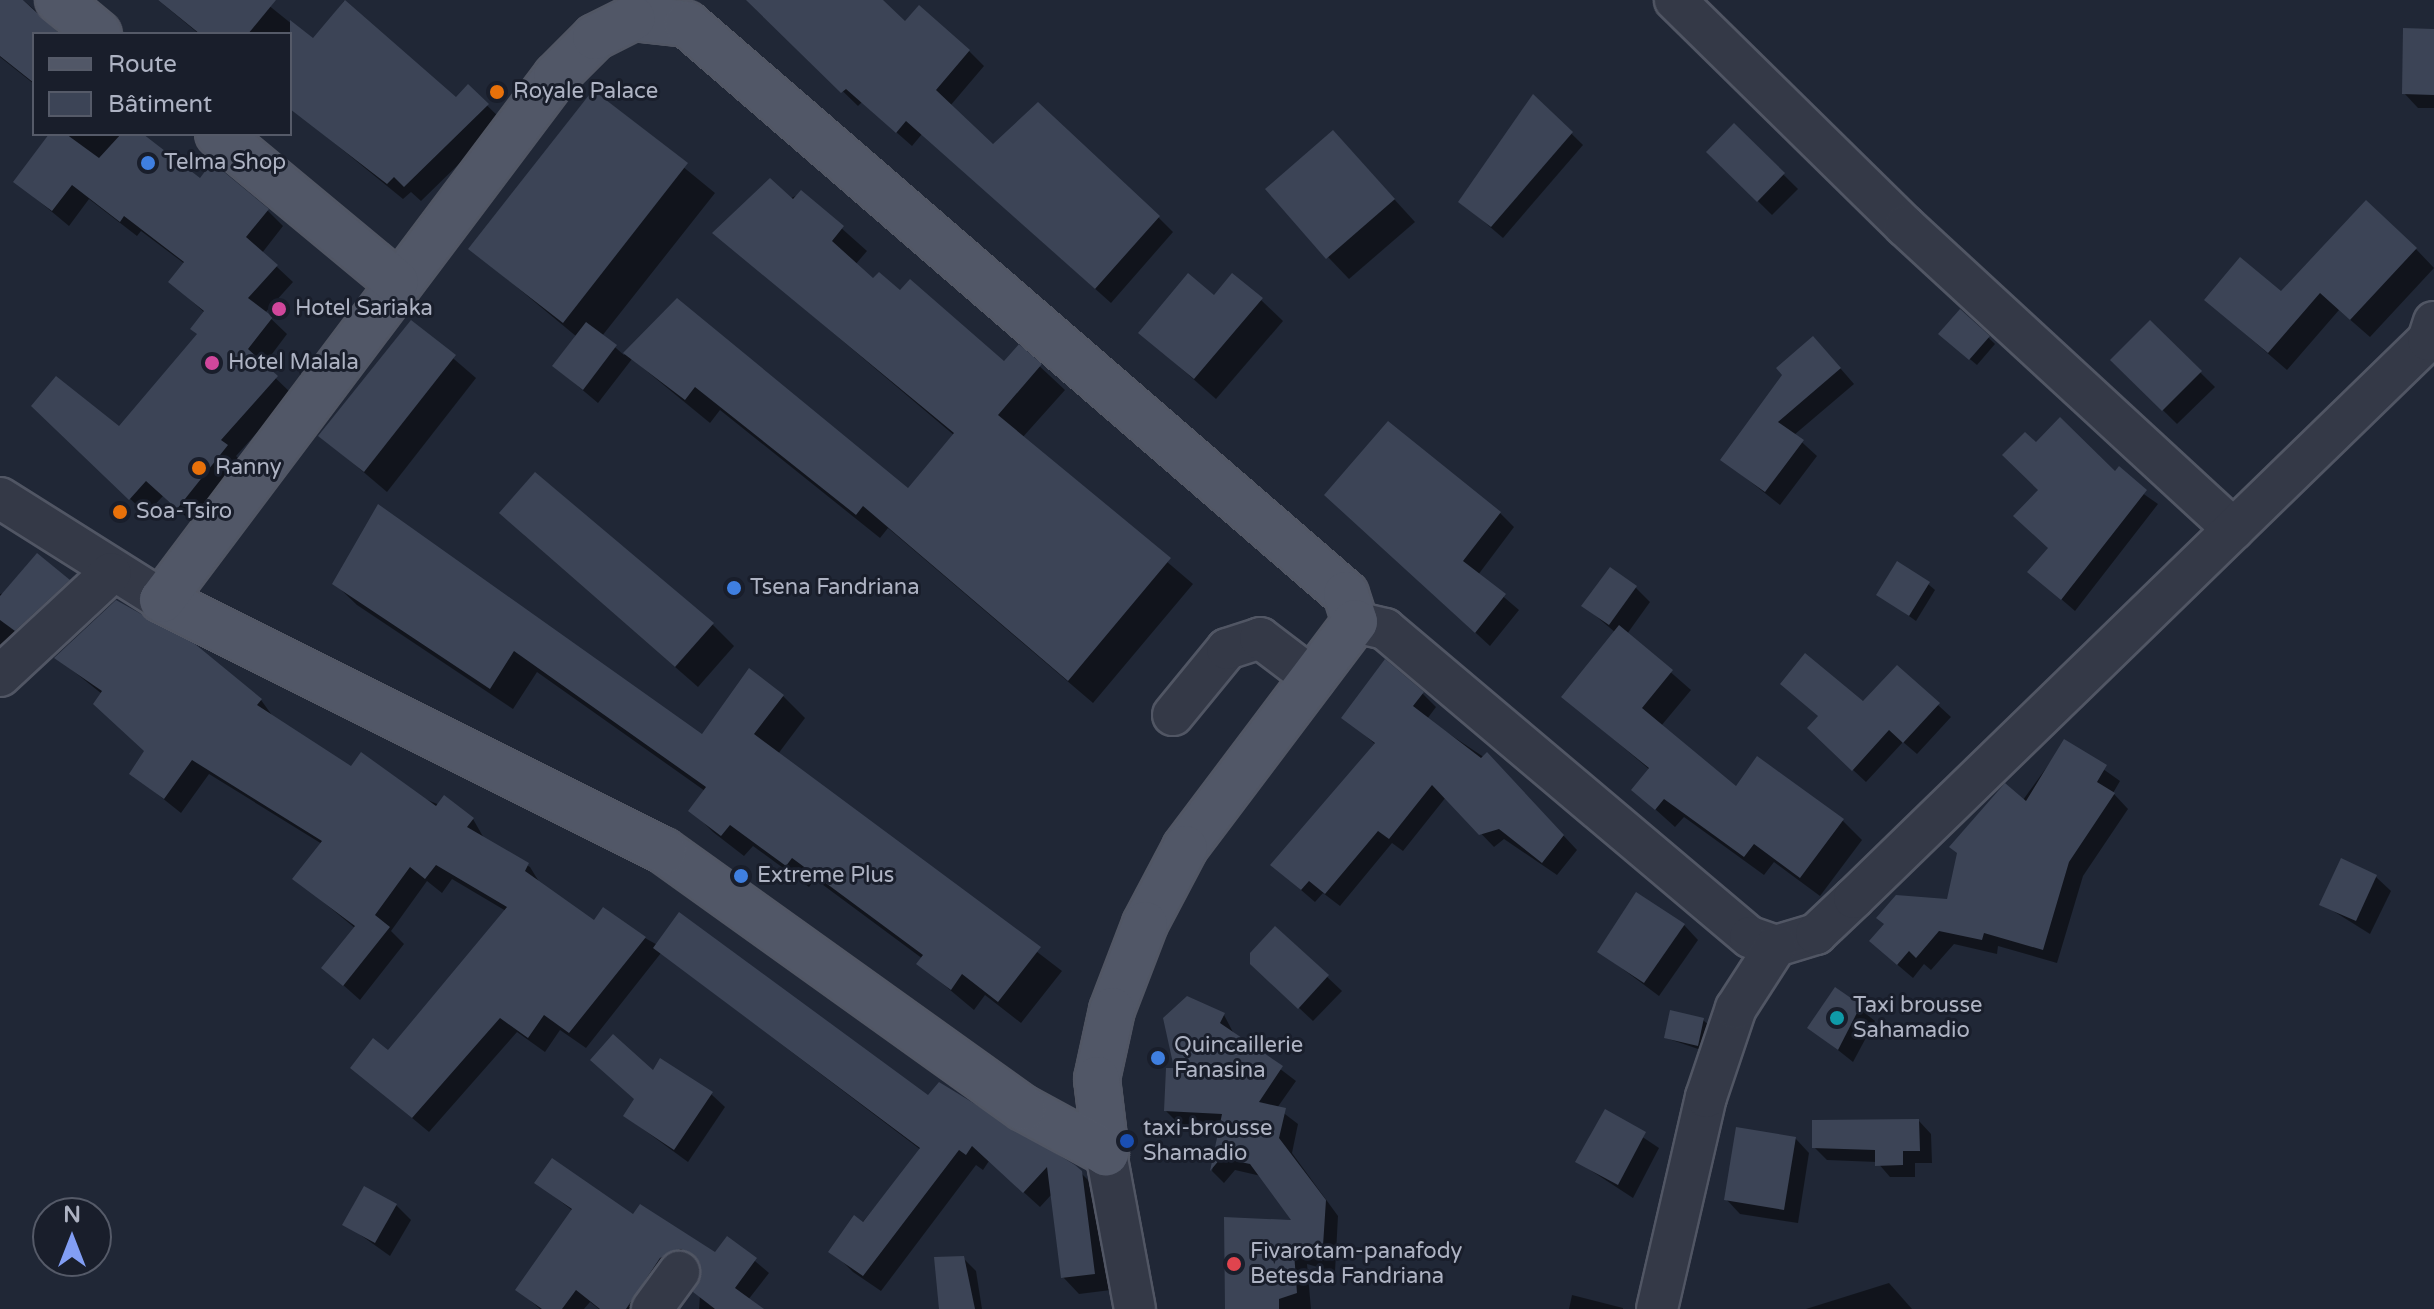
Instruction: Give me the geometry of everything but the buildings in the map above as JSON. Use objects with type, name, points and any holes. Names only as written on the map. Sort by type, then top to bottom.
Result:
[{"type":"main road","points":[[58,0],[97,32]]},
{"type":"main road","points":[[633,18],[687,24],[1346,594],[1355,622],[1185,848],[1145,924],[1112,1010],[1097,1079],[1106,1153],[1023,1108],[664,851],[162,600],[396,282],[595,37],[633,18]]},
{"type":"main road","points":[[220,136],[396,282]]},
{"type":"street","points":[[1675,0],[1905,226],[2233,529]]},
{"type":"street","points":[[1355,622],[1385,629],[1750,937],[1776,946],[1816,934],[2428,340],[2434,322]]},
{"type":"street","points":[[0,498],[111,573],[162,600]]},
{"type":"street","points":[[0,676],[111,573]]},
{"type":"street","points":[[1173,715],[1227,649],[1260,638],[1314,679]]},
{"type":"street","points":[[1657,1309],[1706,1097],[1736,1008],[1776,946]]},
{"type":"street","points":[[1106,1153],[1135,1309]]},
{"type":"street","points":[[652,1309],[679,1272]]},
{"type":"place","name":"Royale Palace","points":[[497,92]]},
{"type":"place","name":"Telma Shop","points":[[148,163]]},
{"type":"place","name":"Hotel Sariaka","points":[[279,309]]},
{"type":"place","name":"Hotel Malala","points":[[212,363]]},
{"type":"place","name":"Ranny","points":[[199,468]]},
{"type":"place","name":"Soa-Tsiro","points":[[120,512]]},
{"type":"place","name":"Tsena Fandriana","points":[[734,588]]},
{"type":"place","name":"Extreme Plus","points":[[741,876]]},
{"type":"place","name":"Taxi brousse Sahamadio","points":[[1837,1018]]},
{"type":"place","name":"Quincaillerie Fanasina","points":[[1158,1058]]},
{"type":"place","name":"taxi-brousse Shamadio","points":[[1127,1141]]},
{"type":"place","name":"Fivarotam-panafody Betesda Fandriana","points":[[1234,1264]]}]
